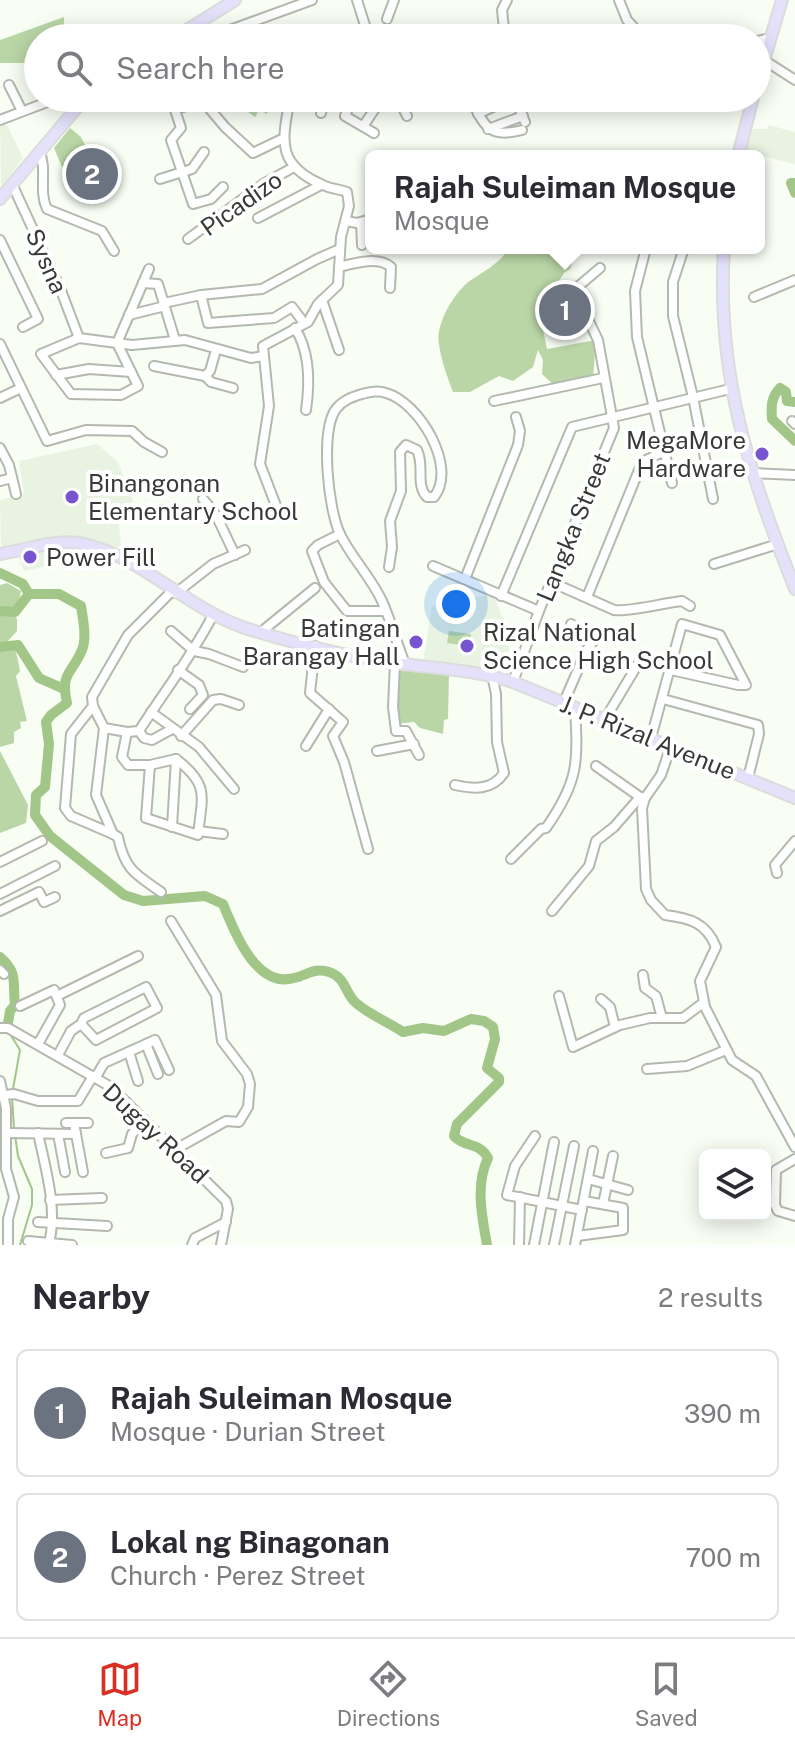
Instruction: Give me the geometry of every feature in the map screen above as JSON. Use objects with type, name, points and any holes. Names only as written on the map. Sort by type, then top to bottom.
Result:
[{"type":"main road","points":[[196,24],[235,0]]},
{"type":"main road","points":[[771,38],[782,0]]},
{"type":"main road","points":[[0,199],[73,112]]},
{"type":"main road","points":[[740,150],[749,112]]},
{"type":"main road","points":[[724,254],[722,318],[730,389],[752,473],[795,589]]},
{"type":"main road","name":"J. P. Rizal Avenue","points":[[0,554],[66,543],[83,544],[110,553],[213,615],[315,646],[400,663],[492,675],[795,798]]},
{"type":"street","points":[[248,24],[312,0]]},
{"type":"street","points":[[357,0],[365,24]]},
{"type":"street","points":[[387,19],[394,0]]},
{"type":"street","points":[[504,24],[502,10],[507,0]]},
{"type":"street","points":[[619,0],[631,24]]},
{"type":"street","points":[[771,65],[795,80]]},
{"type":"street","points":[[0,120],[22,111],[9,85]]},
{"type":"street","points":[[177,112],[181,130],[171,140],[187,191],[195,205],[211,199],[223,187]]},
{"type":"street","points":[[212,112],[253,153],[282,139]]},
{"type":"street","points":[[280,516],[260,464],[269,406],[263,346],[308,322],[322,300],[338,285],[341,237],[349,206],[347,192],[321,185],[294,167],[282,139],[287,112]]},
{"type":"street","points":[[347,112],[345,116],[374,133]]},
{"type":"street","points":[[364,125],[373,112]]},
{"type":"street","points":[[405,112],[407,116]]},
{"type":"street","points":[[482,112],[478,114],[488,129],[509,134],[523,123]]},
{"type":"street","points":[[519,112],[523,123]]},
{"type":"street","points":[[488,129],[523,123]]},
{"type":"street","points":[[39,151],[44,161],[43,196],[47,209],[102,231],[114,251]]},
{"type":"street","points":[[160,179],[192,169],[204,152]]},
{"type":"street","name":"Picadizo","points":[[188,239],[263,184],[294,167]]},
{"type":"street","name":"Sysna","points":[[12,184],[60,288],[79,338]]},
{"type":"street","points":[[258,218],[321,185]]},
{"type":"street","points":[[346,221],[365,221]]},
{"type":"street","points":[[361,222],[362,245]]},
{"type":"street","points":[[0,240],[38,319],[23,327]]},
{"type":"street","points":[[129,315],[201,295],[262,289],[340,249]]},
{"type":"street","points":[[644,254],[635,291],[636,325],[672,483]]},
{"type":"street","points":[[682,254],[671,300],[713,499]]},
{"type":"street","points":[[339,267],[359,261],[386,263],[391,267],[390,288]]},
{"type":"street","points":[[600,268],[574,290],[598,340],[611,419]]},
{"type":"street","points":[[149,269],[117,343],[138,386],[121,395],[71,394],[41,354],[79,338],[117,343],[132,345],[185,340],[251,358],[264,356]]},
{"type":"street","points":[[754,297],[795,280]]},
{"type":"street","points":[[143,283],[158,284],[175,340]]},
{"type":"street","points":[[201,295],[208,323],[274,318],[292,307],[304,323]]},
{"type":"street","points":[[322,300],[339,350]]},
{"type":"street","points":[[295,328],[309,371],[306,410]]},
{"type":"street","points":[[0,344],[47,441],[86,430],[132,431],[162,452]]},
{"type":"street","points":[[205,376],[216,350]]},
{"type":"street","points":[[154,366],[205,376],[211,382],[233,388]]},
{"type":"street","points":[[56,375],[89,369],[131,372]]},
{"type":"street","points":[[494,401],[603,378]]},
{"type":"street","points":[[0,398],[21,388]]},
{"type":"street","points":[[501,596],[572,427],[730,389]]},
{"type":"street","points":[[389,567],[392,547],[390,521],[401,491],[400,452],[406,445],[417,450],[422,463],[421,488],[427,497],[434,497],[442,473],[439,453],[432,438],[407,405],[383,391],[346,400],[334,412],[328,427],[329,486],[340,534],[382,601],[400,663],[393,707],[396,731],[406,731],[419,755]]},
{"type":"street","points":[[465,579],[518,445],[520,431],[516,417]]},
{"type":"street","name":"Langka Street","points":[[513,682],[614,428],[611,419]]},
{"type":"street","points":[[0,448],[9,465],[16,494]]},
{"type":"street","points":[[587,597],[639,470],[650,457],[663,452]]},
{"type":"street","points":[[752,473],[795,475]]},
{"type":"street","points":[[0,481],[12,478]]},
{"type":"street","points":[[203,499],[218,519],[235,555]]},
{"type":"street","points":[[340,534],[312,551],[324,582],[347,611],[385,611]]},
{"type":"street","points":[[714,564],[778,544]]},
{"type":"street","points":[[113,834],[96,795],[104,728],[92,697],[128,635],[174,592],[213,564],[245,550]]},
{"type":"street","points":[[433,566],[539,611]]},
{"type":"street","points":[[551,582],[618,610],[682,601],[690,606]]},
{"type":"street","points":[[261,632],[315,588]]},
{"type":"street","points":[[139,731],[178,670],[194,651],[213,615]]},
{"type":"street","points":[[511,859],[541,829],[546,828],[568,794],[576,771],[569,704],[586,651],[595,639],[571,624]]},
{"type":"street","points":[[651,738],[682,624],[720,635],[746,685],[671,670]]},
{"type":"street","points":[[171,631],[194,651],[243,667]]},
{"type":"street","points":[[315,646],[310,693],[343,722],[333,736],[344,762],[368,849]]},
{"type":"street","points":[[605,719],[635,669],[620,658]]},
{"type":"street","points":[[178,670],[199,685],[203,695],[190,709]]},
{"type":"street","points":[[455,785],[479,789],[495,783],[504,773],[497,742],[496,694],[492,675]]},
{"type":"street","points":[[181,736],[213,700],[221,699],[239,705]]},
{"type":"street","points":[[663,699],[758,725],[759,734],[748,778]]},
{"type":"street","points":[[93,706],[71,734],[65,808],[71,816],[118,837],[125,862],[132,873],[161,892]]},
{"type":"street","points":[[306,746],[329,709]]},
{"type":"street","points":[[151,712],[199,747],[234,789]]},
{"type":"street","points":[[104,728],[139,731]]},
{"type":"street","points":[[139,731],[144,738],[152,740],[172,729]]},
{"type":"street","points":[[127,732],[122,757],[132,766],[176,759],[195,773],[202,794],[198,835],[146,818],[150,765]]},
{"type":"street","points":[[377,751],[414,744]]},
{"type":"street","points":[[552,911],[589,866],[596,841],[643,798],[661,775],[671,746]]},
{"type":"street","points":[[172,827],[176,759]]},
{"type":"street","points":[[596,766],[643,798]]},
{"type":"street","points":[[643,798],[646,889],[651,900],[665,915],[694,920],[710,934],[716,947],[700,981],[703,1003],[732,1060],[756,1076],[795,1147]]},
{"type":"street","points":[[198,831],[223,834]]},
{"type":"street","points":[[0,862],[42,841]]},
{"type":"street","points":[[777,873],[775,865],[795,841]]},
{"type":"street","points":[[0,894],[55,866]]},
{"type":"street","points":[[0,911],[39,892],[44,902],[55,897]]},
{"type":"street","points":[[171,921],[216,995],[222,1041],[247,1074],[250,1092],[245,1116],[239,1122],[226,1121],[176,1149]]},
{"type":"street","points":[[57,996],[138,956]]},
{"type":"street","points":[[643,975],[645,988],[656,996],[662,1018]]},
{"type":"street","points":[[58,1055],[71,1031],[84,1018],[146,987],[157,1008],[96,1040],[81,1024]]},
{"type":"street","points":[[20,1006],[54,990],[57,996],[60,1005],[38,1044]]},
{"type":"street","points":[[559,996],[573,1047],[615,1027],[650,1018],[683,1018],[703,1003]]},
{"type":"street","points":[[601,999],[610,1007],[615,1027]]},
{"type":"street","name":"Dugay Road","points":[[4,1028],[58,1055],[111,1087],[226,1201],[226,1222]]},
{"type":"street","points":[[4,1095],[14,1094],[38,1101],[78,1101],[104,1063],[155,1040],[169,1070]]},
{"type":"street","points":[[146,1044],[158,1074]]},
{"type":"street","points":[[647,1069],[687,1066],[726,1050]]},
{"type":"street","points":[[129,1052],[138,1081]]},
{"type":"street","points":[[0,1081],[12,1133],[3,1172],[14,1197],[8,1219],[8,1245]]},
{"type":"street","points":[[106,1153],[128,1148],[132,1134],[145,1121]]},
{"type":"street","points":[[83,1172],[76,1134],[70,1123],[88,1123]]},
{"type":"street","points":[[12,1133],[76,1134]]},
{"type":"street","points":[[38,1133],[50,1200],[49,1243]]},
{"type":"street","points":[[58,1134],[65,1172]]},
{"type":"street","points":[[535,1136],[515,1166],[507,1195],[562,1206],[583,1205],[603,1204],[623,1208],[623,1230],[576,1240],[583,1205],[588,1179],[593,1151]]},
{"type":"street","points":[[534,1245],[554,1142]]},
{"type":"street","points":[[554,1245],[574,1146]]},
{"type":"street","points":[[603,1204],[613,1156]]},
{"type":"street","points":[[795,1159],[779,1166],[775,1179],[775,1205],[778,1211],[795,1216]]},
{"type":"street","points":[[588,1179],[628,1190]]},
{"type":"street","points":[[519,1245],[520,1197]]},
{"type":"street","points":[[50,1200],[102,1198]]},
{"type":"street","points":[[38,1222],[107,1226]]},
{"type":"street","points":[[192,1245],[195,1238],[226,1222]]},
{"type":"street","points":[[221,1245],[226,1222]]},
{"type":"street","points":[[28,1241],[72,1245]]},
{"type":"shaded area","points":[[5,121],[23,158],[1,188],[0,123]]},
{"type":"shaded area","points":[[769,125],[795,132],[795,164],[765,157],[765,150],[745,150],[749,129],[767,129]]},
{"type":"shaded area","name":"Binangonan Elementary School","points":[[97,444],[118,462],[133,501],[118,516],[121,545],[116,548],[82,538],[1,549],[0,500],[24,494],[19,461]]},
{"type":"shaded area","points":[[44,551],[47,566],[24,571],[18,556]]},
{"type":"shaded area","name":"Rizal National Science High School","points":[[493,595],[508,631],[510,672],[423,662],[432,607],[449,600]]},
{"type":"green space","points":[[64,17],[64,24],[45,24]]},
{"type":"green space","points":[[24,31],[24,63],[0,63],[0,40]]},
{"type":"green space","points":[[70,128],[81,137],[86,147],[77,160],[62,167],[54,148]]},
{"type":"green space","points":[[504,254],[576,254],[570,269],[549,297],[555,316],[541,320],[547,349],[596,340],[593,378],[556,387],[542,374],[543,360],[538,350],[533,367],[513,381],[499,376],[470,392],[453,392],[439,344],[443,318],[465,285]]},
{"type":"green space","points":[[7,583],[21,591],[19,602],[12,609],[17,619],[17,631],[6,643],[8,647],[15,646],[20,671],[16,676],[27,721],[20,722],[21,728],[14,732],[14,743],[0,747],[0,585]]},
{"type":"green space","points":[[449,631],[471,634],[469,646],[447,643]]},
{"type":"green space","points":[[395,668],[449,674],[448,719],[444,720],[443,734],[420,728],[414,722],[396,724]]},
{"type":"green space","points":[[0,751],[28,805],[26,823],[0,833]]},
{"type":"waterway","points":[[795,183],[791,183],[795,193]]},
{"type":"waterway","points":[[795,402],[787,401],[786,392],[780,388],[773,399],[772,410],[772,419],[795,441]]},
{"type":"waterway","points":[[0,573],[23,584],[29,594],[15,612],[0,611]]},
{"type":"waterway","points":[[29,594],[59,594],[81,606],[84,628],[82,650],[66,679],[67,703],[46,722],[49,744],[45,787],[36,795],[35,815],[50,836],[124,895],[143,901],[205,896],[223,904],[248,955],[268,975],[280,979],[315,971],[335,974],[356,1003],[403,1032],[423,1028],[444,1031],[471,1019],[484,1021],[493,1027],[495,1039],[487,1068],[499,1078],[499,1082],[457,1124],[454,1136],[481,1150],[488,1158],[481,1190],[487,1245]]},
{"type":"waterway","points":[[0,647],[18,645],[39,678],[64,689]]},
{"type":"waterway","points":[[0,957],[14,978],[15,1005],[10,1011],[8,1023]]},
{"type":"waterway","points":[[10,1034],[20,1050],[13,1089]]},
{"type":"waterway","points":[[12,1097],[14,1129]]},
{"type":"waterway","points":[[15,1135],[18,1156],[32,1189],[32,1205],[20,1245]]},
{"type":"place","name":"Lokal ng Binagonan","points":[[92,174]]},
{"type":"place","name":"Rajah Suleiman Mosque","points":[[565,310]]},
{"type":"place","name":"MegaMore Hardware","points":[[762,454]]},
{"type":"place","name":"Binangonan Elementary School","points":[[72,497]]},
{"type":"place","name":"Power Fill","points":[[30,557]]},
{"type":"place","name":"Batingan Barangay Hall","points":[[416,642]]},
{"type":"place","name":"Rizal National Science High School","points":[[467,646]]}]
